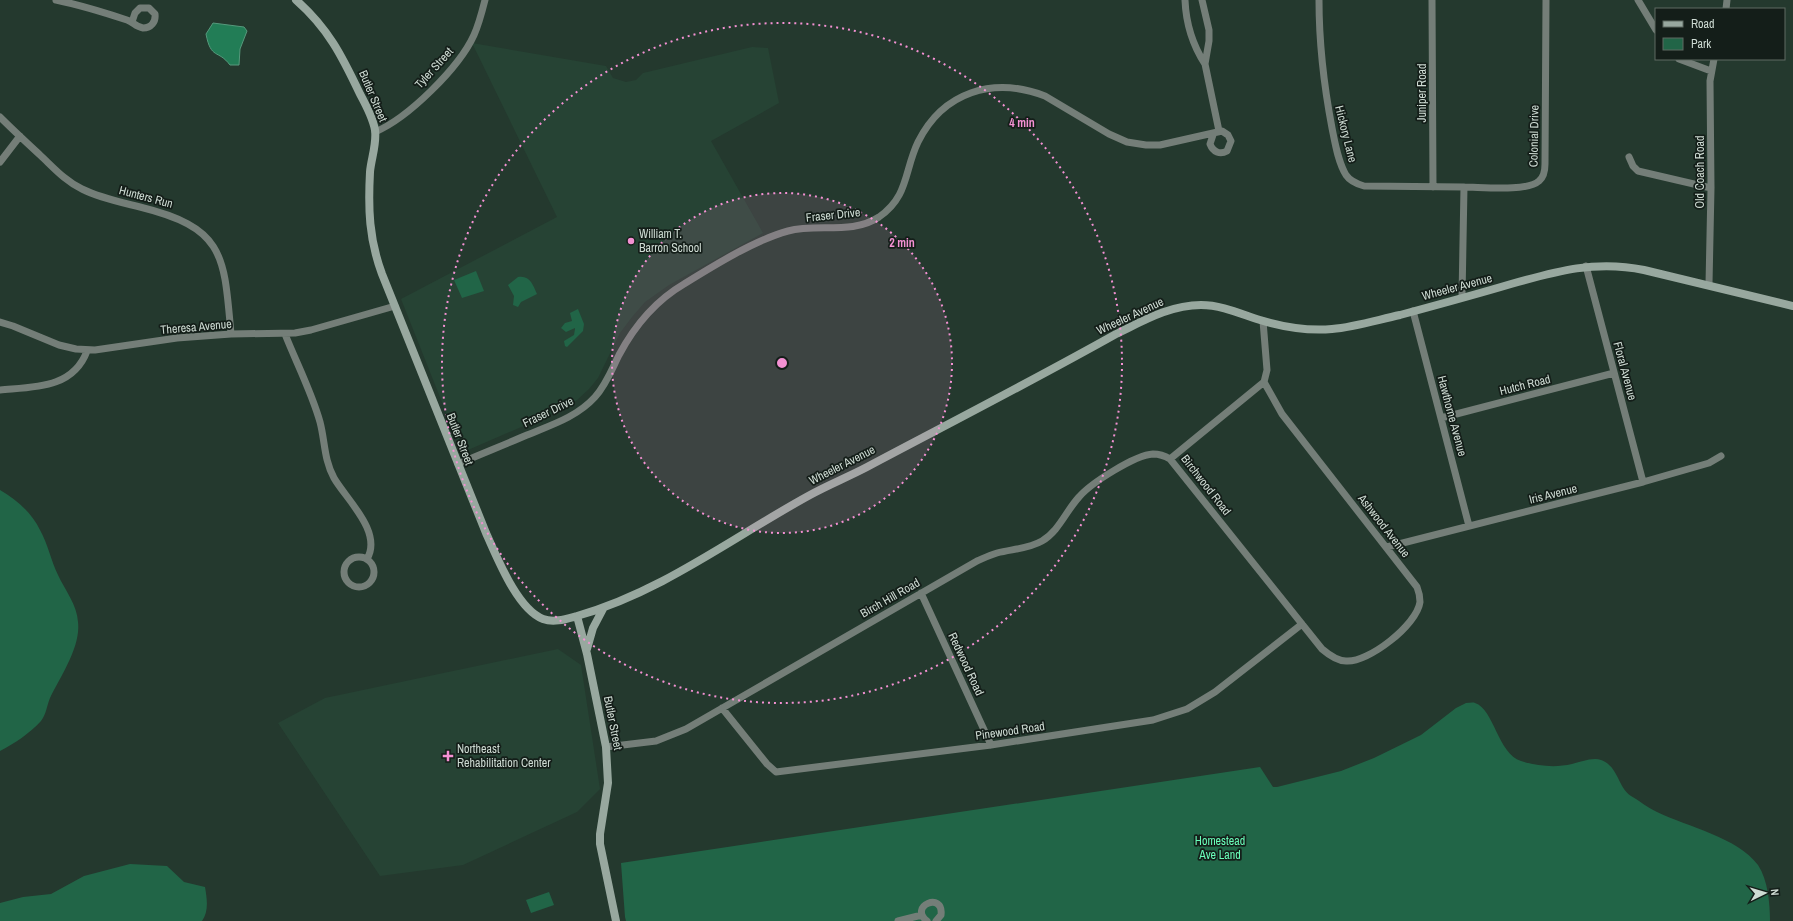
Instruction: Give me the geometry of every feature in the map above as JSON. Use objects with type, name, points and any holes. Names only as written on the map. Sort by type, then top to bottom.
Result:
[{"type":"street","points":[[56,0],[132,22]]},
{"type":"street","name":"Butler Street","points":[[296,0],[317,20],[334,43],[365,104],[375,132],[370,172],[370,234],[376,258],[495,553],[524,604],[536,616],[549,620],[576,616],[587,654],[606,747],[608,783],[600,834],[602,858],[616,921]]},
{"type":"street","name":"Tyler Street","points":[[375,132],[389,125],[413,107],[457,62],[474,35],[485,0]]},
{"type":"street","points":[[1186,0],[1186,11],[1190,33],[1205,64]]},
{"type":"street","points":[[1202,0],[1209,30],[1205,64]]},
{"type":"street","name":"Hickory Lane","points":[[1319,0],[1321,45],[1328,105],[1336,147],[1347,176],[1358,184],[1364,186],[1464,187]]},
{"type":"street","name":"Juniper Road","points":[[1432,0],[1433,187]]},
{"type":"street","name":"Colonial Drive","points":[[1464,187],[1526,187],[1539,181],[1544,174],[1546,0]]},
{"type":"street","points":[[1638,0],[1655,28]]},
{"type":"street","points":[[1682,60],[1711,71]]},
{"type":"street","name":"Old Coach Road","points":[[1709,284],[1711,71],[1714,60]]},
{"type":"street","name":"Fraser Drive","points":[[458,464],[565,419],[584,407],[603,387],[628,341],[647,314],[659,302],[686,283],[759,242],[782,233],[790,231],[856,226],[872,221],[883,214],[892,205],[902,191],[918,143],[931,121],[948,105],[969,93],[1002,87],[1034,92],[1045,96],[1119,139],[1138,144],[1160,145],[1216,133],[1205,64]]},
{"type":"street","name":"Hunters Run","points":[[0,117],[64,177],[81,189],[96,196],[175,216],[190,224],[203,234],[213,246],[223,269],[231,334]]},
{"type":"street","points":[[0,162],[20,136]]},
{"type":"street","points":[[1629,157],[1633,166],[1638,171],[1711,188]]},
{"type":"street","points":[[1462,297],[1464,187]]},
{"type":"street","name":"Wheeler Avenue","points":[[576,616],[603,609],[626,599],[728,544],[809,495],[866,467],[1116,334],[1154,316],[1177,308],[1202,305],[1219,307],[1263,321],[1301,329],[1330,330],[1363,324],[1414,311],[1553,272],[1586,266],[1629,266],[1709,284],[1793,306]]},
{"type":"street","name":"Floral Avenue","points":[[1586,266],[1643,482]]},
{"type":"street","name":"Theresa Avenue","points":[[0,322],[19,328],[59,345],[87,351],[177,338],[231,334],[284,334],[311,330],[395,306]]},
{"type":"street","name":"Hawthorne Avenue","points":[[1414,311],[1469,526]]},
{"type":"street","points":[[1263,321],[1267,370],[1264,382]]},
{"type":"street","points":[[284,334],[319,418],[325,456],[330,471],[357,510],[368,532],[371,549],[367,559]]},
{"type":"street","points":[[0,390],[42,386],[59,382],[82,361],[87,351]]},
{"type":"street","name":"Hutch Road","points":[[1441,418],[1614,373]]},
{"type":"street","name":"Birchwood Road","points":[[1264,382],[1170,459],[1322,649],[1341,661]]},
{"type":"street","name":"Ashwood Avenue","points":[[1264,382],[1289,423],[1387,547],[1417,587],[1420,595],[1420,603],[1417,611],[1399,633],[1386,644],[1359,660],[1341,661]]},
{"type":"street","name":"Birch Hill Road","points":[[606,747],[638,744],[664,739],[686,729],[987,557],[997,553],[1026,548],[1042,541],[1055,530],[1079,496],[1104,477],[1124,465],[1152,454],[1162,455],[1170,459]]},
{"type":"street","name":"Iris Avenue","points":[[1387,547],[1643,482],[1709,463],[1721,456]]},
{"type":"street","points":[[355,557],[367,559],[373,566],[374,576],[372,580],[364,586],[354,586],[350,584],[344,573],[345,565],[355,557]]},
{"type":"street","name":"Redwood Road","points":[[922,593],[991,745]]},
{"type":"street","points":[[587,654],[588,641],[603,609]]},
{"type":"street","name":"Pinewood Road","points":[[722,708],[767,764],[776,772],[991,745],[1140,722],[1175,714],[1194,706],[1215,692],[1302,624]]},
{"type":"street","points":[[927,921],[922,915],[923,908],[931,902],[940,907],[942,913],[941,917],[936,921]]},
{"type":"street","points":[[898,921],[922,915]]},
{"type":"shaded area","points":[[213,23],[244,27],[247,31],[240,49],[239,65],[230,65],[226,60],[210,48],[206,34]]},
{"type":"shaded area","name":"William T. Barron School","points":[[472,43],[606,66],[613,78],[626,82],[636,80],[643,73],[752,47],[768,48],[779,103],[711,141],[763,233],[669,285],[645,302],[620,333],[598,378],[577,400],[563,409],[468,450],[464,450],[459,445],[401,299],[557,217]]},
{"type":"shaded area","name":"Northeast Rehabilitation Center","points":[[558,649],[581,665],[600,789],[577,812],[463,865],[380,876],[278,723],[325,698]]},
{"type":"green space","points":[[476,271],[484,291],[462,298],[454,280]]},
{"type":"green space","points":[[518,277],[528,279],[537,294],[521,302],[518,307],[513,305],[514,296],[508,285]]},
{"type":"green space","points":[[578,309],[584,324],[583,331],[567,347],[565,346],[564,341],[574,335],[575,328],[566,332],[561,328],[565,323],[572,321],[570,313]]},
{"type":"green space","points":[[0,490],[23,507],[37,524],[43,535],[56,570],[75,610],[78,622],[78,632],[69,662],[50,698],[43,719],[27,734],[0,751]]},
{"type":"green space","name":"Homestead Ave Land","points":[[1466,703],[1474,703],[1481,707],[1492,722],[1501,741],[1513,757],[1533,764],[1553,766],[1566,765],[1590,759],[1601,760],[1611,767],[1626,792],[1631,796],[1654,810],[1738,847],[1749,855],[1761,871],[1768,892],[1770,921],[626,921],[621,863],[1260,767],[1273,787],[1277,787],[1341,771],[1374,758],[1421,735],[1456,708]]},
{"type":"green space","points":[[130,864],[167,866],[184,882],[205,887],[207,909],[202,921],[0,921],[0,903],[23,897],[51,894],[84,876]]},
{"type":"green space","points":[[549,892],[554,905],[531,913],[526,900]]},
{"type":"place","name":"William T. Barron School","points":[[631,241]]},
{"type":"place","name":"Northeast Rehabilitation Center","points":[[448,756]]}]
